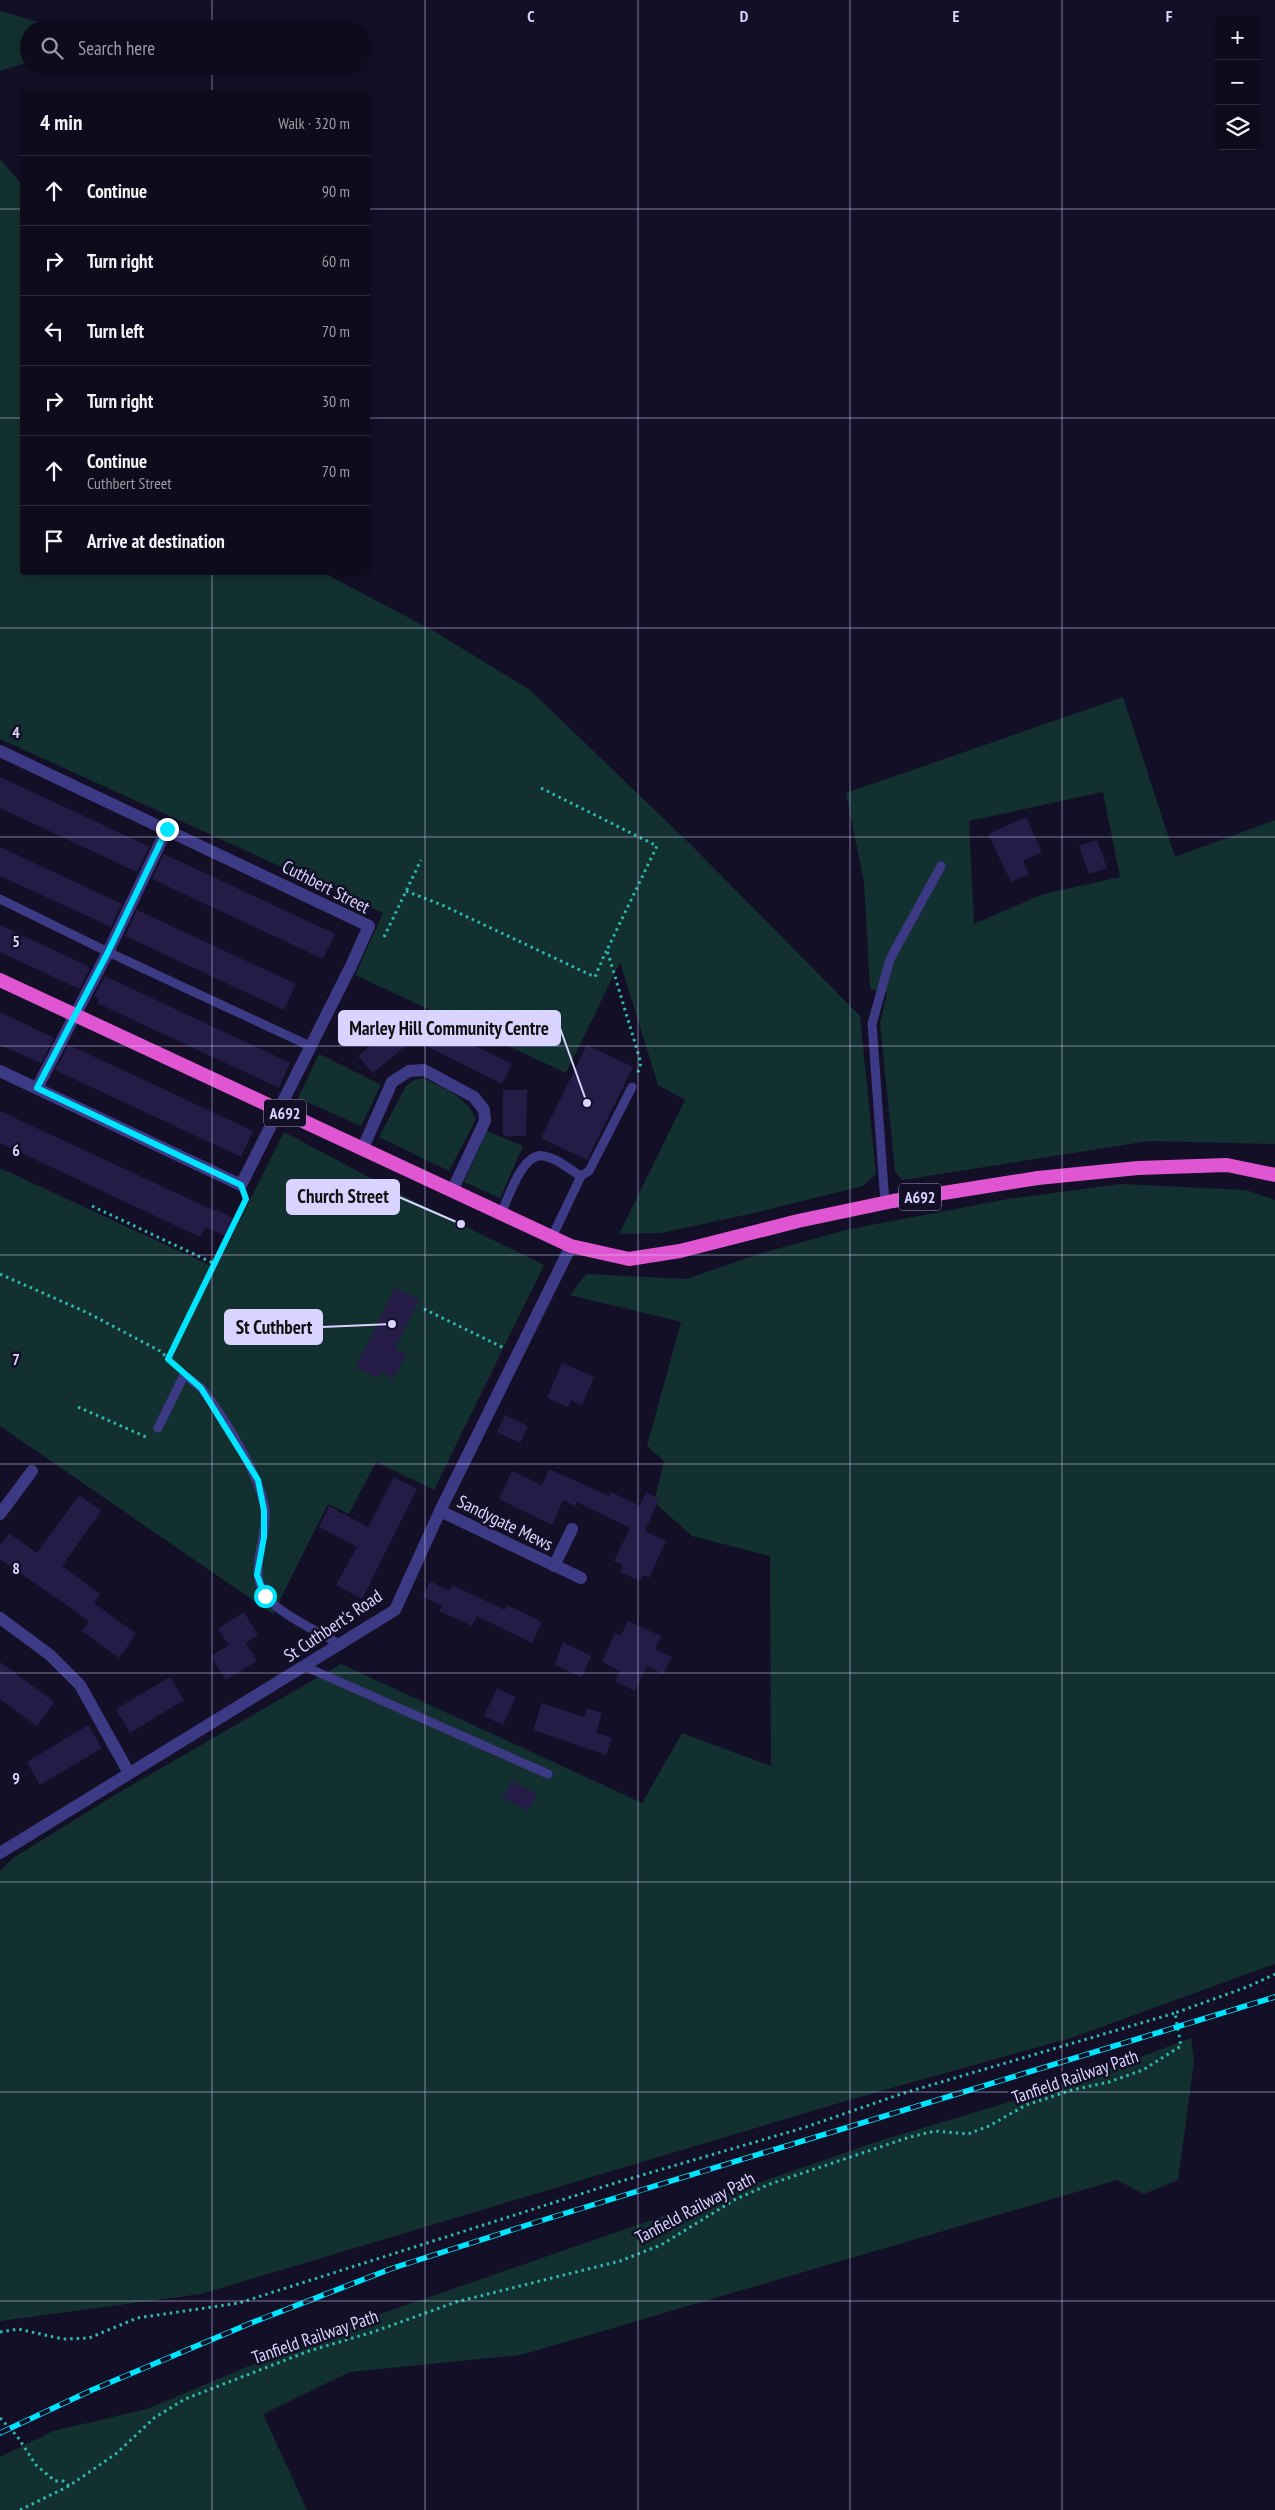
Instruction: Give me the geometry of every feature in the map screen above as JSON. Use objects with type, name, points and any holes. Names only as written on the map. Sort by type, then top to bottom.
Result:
[{"type":"highway","name":"A692","points":[[0,980],[552,1238],[571,1246],[628,1259],[680,1251],[798,1221],[885,1203],[1038,1178],[1138,1168],[1227,1165],[1275,1175]]},
{"type":"street","name":"Cuthbert Street","points":[[0,752],[167,829],[369,926],[241,1185]]},
{"type":"street","points":[[37,1088],[108,952],[167,829]]},
{"type":"street","points":[[362,1150],[392,1082],[409,1071],[424,1070],[474,1096],[484,1110],[485,1121],[452,1191]]},
{"type":"street","points":[[0,1071],[241,1185]]},
{"type":"street","name":"St Cuthbert's Road","points":[[0,1853],[306,1667],[395,1610],[440,1511],[571,1246]]},
{"type":"street","points":[[0,1514],[32,1471]]},
{"type":"street","name":"Sandygate Mews","points":[[440,1511],[581,1578]]},
{"type":"street","name":"Sandygate Mews","points":[[554,1566],[572,1528]]},
{"type":"street","points":[[0,1618],[50,1655],[80,1685],[129,1773]]},
{"type":"lane","points":[[885,1203],[872,1024],[890,959],[941,866]]},
{"type":"lane","points":[[0,899],[108,952],[310,1046]]},
{"type":"lane","points":[[552,1238],[581,1176],[589,1171],[632,1087]]},
{"type":"lane","points":[[500,1214],[524,1164],[532,1157],[543,1155],[556,1160],[581,1176]]},
{"type":"lane","points":[[158,1428],[184,1375],[201,1388],[258,1480],[264,1510],[264,1537],[257,1575],[265,1596],[286,1612],[341,1644]]},
{"type":"lane","points":[[306,1667],[548,1774]]},
{"type":"path","points":[[406,891],[442,905],[595,977],[657,846],[541,788]]},
{"type":"path","points":[[382,941],[421,860]]},
{"type":"path","points":[[607,950],[641,1063],[632,1087]]},
{"type":"path","points":[[168,1359],[246,1199],[241,1185]]},
{"type":"path","points":[[92,1206],[215,1264]]},
{"type":"path","points":[[0,1274],[86,1312],[160,1350],[184,1375]]},
{"type":"path","points":[[424,1309],[518,1355]]},
{"type":"path","points":[[78,1407],[148,1438],[158,1428]]},
{"type":"path","points":[[0,2332],[18,2329],[63,2339],[89,2338],[137,2318],[239,2304],[641,2175],[803,2128],[904,2093],[1174,2012],[1247,1987],[1275,1974]]},
{"type":"path","name":"Tanfield Railway Path","points":[[20,2510],[69,2486],[117,2453],[154,2418],[185,2400],[300,2354],[373,2332],[456,2302],[620,2261],[661,2245],[736,2200],[770,2184],[910,2137],[935,2131],[968,2134],[989,2126],[1026,2105],[1072,2090],[1109,2082],[1143,2070],[1181,2046],[1174,2012]]},
{"type":"path","points":[[0,2418],[17,2436],[36,2465],[55,2481],[63,2481],[69,2486]]},
{"type":"green space","points":[[0,11],[32,20],[20,20],[20,65],[0,71]]},
{"type":"green space","points":[[0,159],[20,182],[20,575],[328,575],[432,630],[530,690],[691,845],[860,1016],[876,1174],[863,1186],[754,1213],[661,1233],[619,1234],[685,1100],[658,1085],[620,962],[566,1073],[355,975],[383,913],[0,739]]},
{"type":"green space","points":[[1123,697],[1175,857],[1275,820],[1275,1144],[1149,1141],[902,1180],[895,1171],[880,1023],[887,993],[870,989],[864,882],[846,793]],"holes":[[[1103,792],[1120,877],[1043,894],[974,924],[969,821]]]},
{"type":"green space","points":[[319,1054],[381,1085],[361,1126],[298,1098]]},
{"type":"green space","points":[[423,1078],[447,1089],[460,1098],[476,1119],[449,1171],[379,1137],[406,1086],[414,1080]]},
{"type":"green space","points":[[487,1131],[523,1146],[500,1198],[464,1182]]},
{"type":"green space","points":[[284,1132],[416,1202],[544,1265],[434,1490],[376,1462],[349,1514],[328,1504],[273,1614],[0,1426],[0,1168],[216,1268]]},
{"type":"green space","points":[[1120,1184],[1246,1190],[1275,1200],[1275,1964],[1071,2038],[849,2100],[201,2294],[0,2321],[0,1871],[13,1858],[113,1796],[341,1664],[642,1803],[682,1733],[771,1766],[770,1556],[692,1536],[654,1502],[664,1461],[647,1446],[681,1322],[570,1295],[586,1274],[686,1279],[765,1252],[850,1229],[1008,1199]]},
{"type":"green space","points":[[1191,2038],[1194,2062],[1178,2180],[1144,2194],[1117,2180],[521,2355],[350,2372],[263,2414],[307,2510],[0,2510],[0,2457],[53,2431],[147,2409],[337,2329],[882,2140],[1057,2088]]},
{"type":"building","points":[[0,777],[149,847],[137,872],[0,808]]},
{"type":"building","points":[[1026,817],[1042,852],[1023,861],[1029,874],[1011,882],[988,834]]},
{"type":"building","points":[[1097,840],[1107,868],[1089,874],[1079,846]]},
{"type":"building","points":[[0,847],[122,904],[111,927],[0,876]]},
{"type":"building","points":[[164,854],[335,934],[323,959],[152,879]]},
{"type":"building","points":[[137,910],[296,984],[284,1010],[125,936]]},
{"type":"building","points":[[0,925],[88,966],[90,969],[79,989],[0,952]]},
{"type":"building","points":[[105,976],[290,1063],[279,1088],[97,1003],[99,999],[94,996]]},
{"type":"building","points":[[0,1012],[54,1038],[41,1063],[0,1045]]},
{"type":"building","points":[[426,1021],[512,1064],[502,1084],[416,1041]]},
{"type":"building","points":[[392,1027],[407,1045],[373,1073],[358,1056]]},
{"type":"building","points":[[69,1045],[253,1131],[241,1157],[55,1070]]},
{"type":"building","points":[[587,1045],[633,1067],[587,1160],[541,1138]]},
{"type":"building","points":[[503,1090],[527,1090],[526,1136],[503,1136]]},
{"type":"building","points":[[0,1111],[233,1218],[225,1236],[205,1227],[200,1237],[0,1143]]},
{"type":"building","points":[[395,1288],[419,1299],[395,1349],[406,1354],[394,1379],[381,1372],[378,1378],[356,1367]]},
{"type":"building","points":[[562,1363],[594,1377],[582,1405],[571,1400],[568,1407],[547,1398]]},
{"type":"building","points":[[505,1415],[528,1426],[520,1443],[497,1432]]},
{"type":"building","points":[[549,1469],[609,1496],[611,1492],[640,1506],[646,1492],[659,1499],[645,1531],[666,1541],[649,1578],[643,1575],[640,1581],[620,1572],[623,1565],[614,1561],[630,1528],[577,1502],[575,1506],[563,1500],[552,1525],[499,1499],[512,1471],[542,1485]]},
{"type":"building","points":[[394,1477],[417,1489],[362,1599],[336,1585],[357,1547],[319,1527],[329,1506],[368,1527]]},
{"type":"building","points":[[79,1495],[101,1511],[62,1566],[100,1594],[94,1603],[136,1634],[119,1658],[82,1631],[89,1621],[0,1559],[0,1546],[9,1533],[37,1553]]},
{"type":"building","points":[[430,1581],[449,1591],[452,1585],[505,1610],[507,1605],[542,1622],[532,1643],[477,1616],[472,1626],[439,1611],[442,1606],[423,1597]]},
{"type":"building","points":[[244,1612],[258,1635],[246,1643],[257,1661],[226,1680],[211,1656],[229,1645],[218,1629]]},
{"type":"building","points":[[628,1621],[661,1636],[655,1649],[672,1657],[663,1674],[647,1666],[635,1691],[615,1681],[620,1671],[602,1662],[615,1633],[621,1635]]},
{"type":"building","points":[[563,1642],[591,1656],[582,1677],[555,1665]]},
{"type":"building","points":[[0,1662],[54,1702],[37,1726],[0,1699]]},
{"type":"building","points":[[170,1677],[184,1700],[130,1733],[116,1709]]},
{"type":"building","points":[[497,1688],[516,1697],[503,1725],[484,1716]]},
{"type":"building","points":[[542,1703],[584,1717],[587,1708],[602,1713],[596,1732],[612,1738],[606,1755],[533,1730]]},
{"type":"building","points":[[88,1725],[102,1748],[40,1785],[27,1762]]},
{"type":"building","points":[[512,1781],[537,1794],[528,1811],[503,1798]]},
{"type":"railway","points":[[0,2433],[92,2390],[251,2323],[393,2268],[540,2221],[1275,1997]]},
{"type":"place","name":"Marley Hill Community Centre","points":[[587,1103]]},
{"type":"place","name":"Church Street","points":[[461,1224]]},
{"type":"place","name":"St Cuthbert","points":[[392,1324]]},
{"type":"route","points":[[167,829],[108,952],[37,1088],[241,1185],[246,1199],[180,1338],[168,1359],[201,1388],[258,1480],[264,1510],[264,1537],[257,1575],[265,1596]]}]
